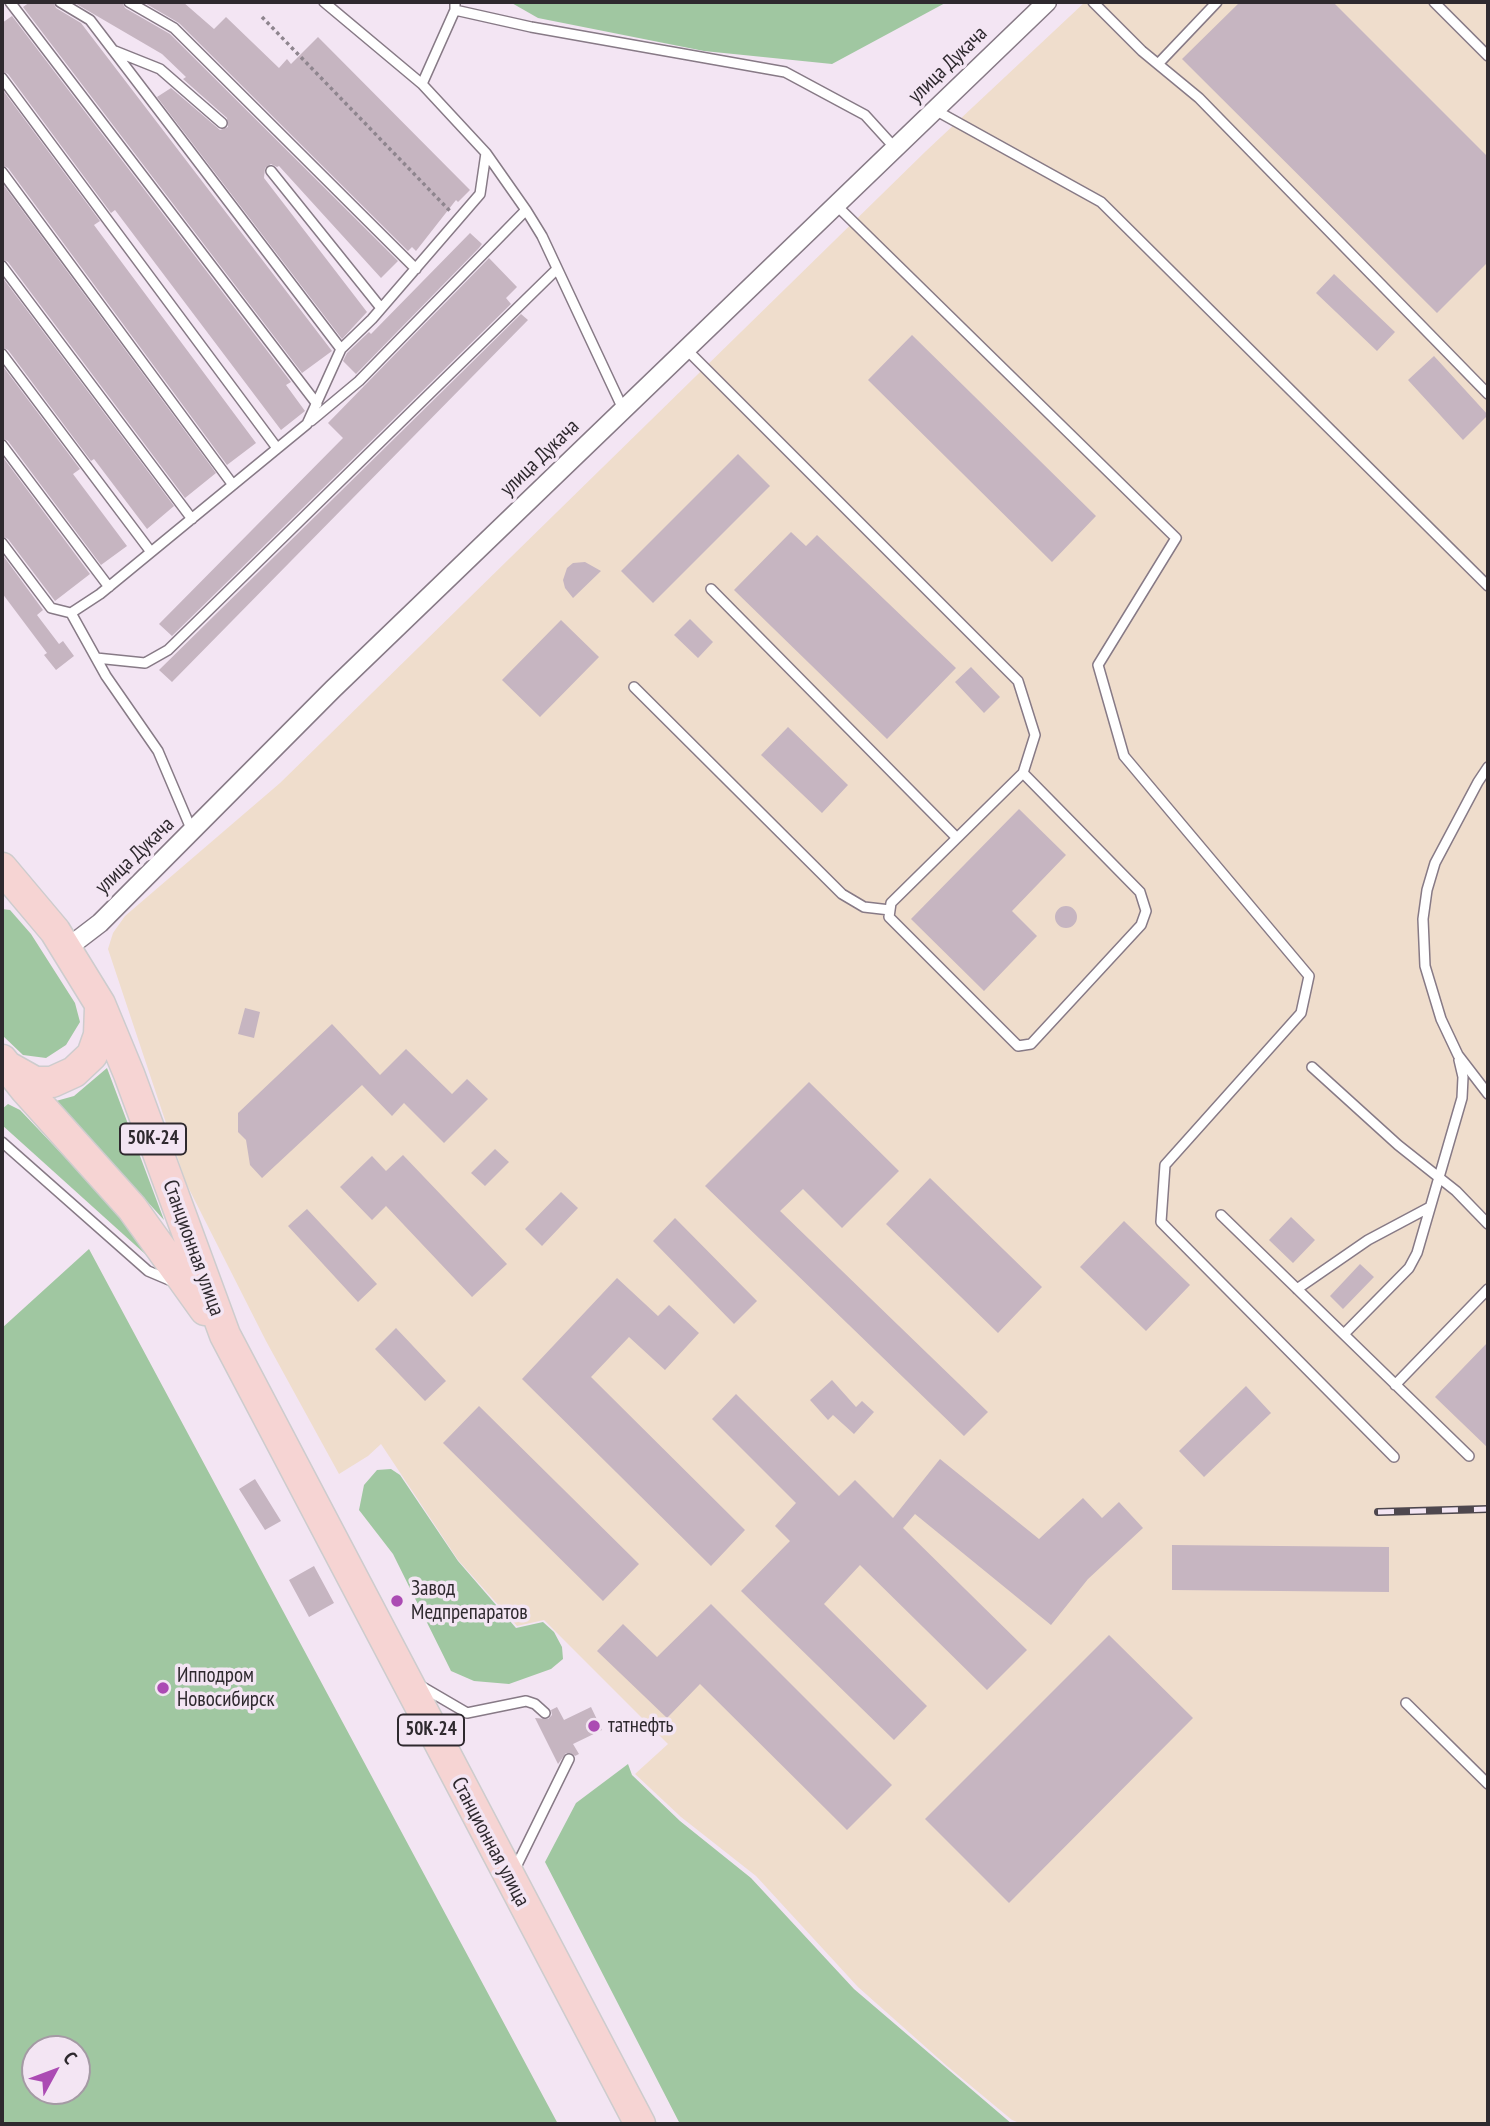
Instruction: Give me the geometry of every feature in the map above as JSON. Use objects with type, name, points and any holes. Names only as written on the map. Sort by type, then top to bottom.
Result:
[{"type":"main road","name":"Станционная улица","points":[[2,868],[12,889],[55,931],[100,1003],[129,1073],[225,1335],[640,2124]]},
{"type":"main road","points":[[3,1066],[35,1082],[52,1082],[74,1072],[92,1055],[99,1035],[100,1003]]},
{"type":"main road","name":"Станционная улица","points":[[3,1066],[132,1208],[188,1289],[225,1335]]},
{"type":"street","name":"улица Дукача","points":[[66,949],[100,923],[333,689],[1047,2]]},
{"type":"lane","points":[[10,2],[317,404]]},
{"type":"lane","points":[[60,2],[90,20],[341,349]]},
{"type":"lane","points":[[129,2],[174,28],[416,269]]},
{"type":"lane","points":[[324,2],[422,84],[486,153],[536,223],[624,409]]},
{"type":"lane","points":[[1094,2],[1142,51],[1199,98],[1488,394]]},
{"type":"lane","points":[[1158,64],[1217,2]]},
{"type":"lane","points":[[1434,2],[1488,57]]},
{"type":"lane","points":[[422,84],[455,6],[531,27],[785,72],[865,115],[895,148]]},
{"type":"lane","points":[[113,50],[160,69],[222,123]]},
{"type":"lane","points":[[2,78],[277,449]]},
{"type":"lane","points":[[935,110],[1101,202],[1488,586]]},
{"type":"lane","points":[[307,424],[341,349],[416,269],[480,194],[486,153]]},
{"type":"lane","points":[[271,171],[381,308]]},
{"type":"lane","points":[[2,172],[233,485]]},
{"type":"lane","points":[[836,205],[1176,538],[1098,664],[1124,756],[1309,975],[1301,1013],[1165,1165],[1161,1222],[1394,1457]]},
{"type":"lane","points":[[71,613],[109,587],[359,381],[526,210]]},
{"type":"lane","points":[[2,266],[192,519]]},
{"type":"lane","points":[[96,658],[145,663],[168,650],[557,269]]},
{"type":"lane","points":[[685,348],[1018,681],[1035,735],[1023,773],[891,903],[889,917],[1018,1046],[1031,1044],[1141,925],[1146,911],[1140,892],[1023,773]]},
{"type":"lane","points":[[2,354],[151,552]]},
{"type":"lane","points":[[2,445],[109,587]]},
{"type":"lane","points":[[2,543],[51,608],[71,613],[96,658],[158,751],[192,832]]},
{"type":"lane","points":[[711,589],[957,838]]},
{"type":"lane","points":[[634,687],[842,894],[864,907],[890,910]]},
{"type":"lane","points":[[1488,767],[1435,863],[1427,890],[1423,919],[1425,966],[1441,1019],[1458,1055],[1488,1094]]},
{"type":"lane","points":[[1344,1335],[1409,1268],[1421,1243],[1438,1175],[1462,1098],[1458,1055]]},
{"type":"lane","points":[[1312,1067],[1398,1144],[1438,1175],[1488,1224]]},
{"type":"lane","points":[[2,1142],[148,1271],[188,1289]]},
{"type":"lane","points":[[1297,1289],[1368,1240],[1430,1207]]},
{"type":"lane","points":[[1221,1215],[1469,1456]]},
{"type":"lane","points":[[1395,1385],[1488,1289]]},
{"type":"lane","points":[[402,1675],[467,1713],[526,1701],[545,1713]]},
{"type":"lane","points":[[1406,1703],[1488,1784]]},
{"type":"lane","points":[[510,1878],[569,1759]]},
{"type":"path","points":[[262,17],[458,219]]},
{"type":"shaded area","points":[[1085,2],[1488,2],[1488,2124],[1022,2124],[1012,2120],[947,2066],[858,1987],[756,1876],[681,1817],[635,1774],[668,1744],[544,1620],[517,1626],[458,1560],[381,1444],[368,1456],[339,1474],[266,1341],[186,1183],[108,949],[113,933],[125,916],[280,783],[926,151]]},
{"type":"green space","points":[[510,2],[947,2],[832,64],[704,51],[538,18]]},
{"type":"green space","points":[[2,909],[10,910],[31,934],[75,1003],[80,1022],[66,1045],[46,1058],[23,1055],[2,1035]]},
{"type":"green space","points":[[107,1068],[164,1220],[56,1101],[74,1096]]},
{"type":"green space","points":[[8,1104],[20,1110],[138,1234],[154,1262],[2,1125],[2,1109]]},
{"type":"green space","name":"Ипподром Новосибирск","points":[[89,1249],[558,2124],[2,2124],[2,1328]]},
{"type":"green space","points":[[391,1469],[400,1475],[458,1561],[516,1628],[543,1622],[554,1632],[562,1647],[563,1659],[551,1669],[509,1684],[474,1681],[451,1671],[393,1554],[359,1510],[364,1485],[377,1470]]},
{"type":"green space","points":[[628,1764],[632,1775],[680,1821],[751,1878],[854,1989],[1012,2124],[680,2124],[545,1862],[576,1803]]},
{"type":"building","points":[[30,2],[53,2],[56,8],[81,23],[332,351],[302,373],[23,7]]},
{"type":"building","points":[[73,2],[122,2],[125,8],[170,34],[398,261],[381,278],[279,166],[271,164],[265,168],[264,178],[367,312],[342,339],[157,97],[171,88],[220,130],[228,127],[227,118],[183,79],[186,77],[162,54]]},
{"type":"building","points":[[143,2],[183,2],[214,29],[226,17],[279,68],[287,59],[291,64],[318,37],[470,190],[458,202],[456,200],[416,251],[412,247],[408,251],[179,23]]},
{"type":"building","points":[[1240,2],[1333,2],[1488,157],[1488,262],[1437,313],[1182,59]]},
{"type":"building","points":[[12,16],[291,382],[286,385],[305,411],[281,430],[115,210],[111,213],[8,74],[2,71],[2,23]]},
{"type":"building","points":[[2,89],[100,221],[94,225],[256,443],[227,465],[8,168],[2,165]]},
{"type":"building","points":[[2,183],[216,473],[185,498],[8,262],[2,259]]},
{"type":"building","points":[[470,233],[482,244],[479,248],[356,374],[343,361],[347,353],[369,332],[371,334]]},
{"type":"building","points":[[489,258],[517,287],[506,298],[511,304],[172,636],[159,624],[343,438],[328,423]]},
{"type":"building","points":[[1334,274],[1395,332],[1377,351],[1316,293]]},
{"type":"building","points":[[2,277],[174,506],[147,529],[94,459],[91,461],[8,350],[2,347]]},
{"type":"building","points":[[521,314],[528,320],[172,682],[159,670]]},
{"type":"building","points":[[912,335],[1096,516],[1052,562],[868,380]]},
{"type":"building","points":[[1434,356],[1488,415],[1463,440],[1408,380]]},
{"type":"building","points":[[2,365],[80,469],[73,474],[127,546],[101,565],[8,441],[2,438]]},
{"type":"building","points":[[738,454],[770,486],[653,603],[621,571]]},
{"type":"building","points":[[2,456],[90,574],[55,601],[8,539],[2,536]]},
{"type":"building","points":[[791,532],[806,546],[817,535],[956,668],[887,739],[734,590]]},
{"type":"building","points":[[2,554],[43,610],[37,615],[59,644],[63,641],[74,656],[56,670],[44,655],[47,653],[2,593]]},
{"type":"building","points":[[585,562],[601,571],[573,598],[565,588],[563,580],[567,568],[573,563]]},
{"type":"building","points":[[690,619],[713,642],[698,658],[674,635]]},
{"type":"building","points":[[561,620],[599,657],[540,717],[502,680]]},
{"type":"building","points":[[971,667],[1000,697],[984,713],[955,682]]},
{"type":"building","points":[[788,727],[848,785],[822,813],[761,755]]},
{"type":"building","points":[[1019,809],[1066,855],[1012,911],[1037,936],[984,991],[911,919]]},
{"type":"building","points":[[1066,906],[1074,909],[1077,917],[1074,925],[1066,928],[1058,925],[1055,917],[1058,909]]},
{"type":"building","points":[[245,1008],[260,1012],[254,1038],[238,1034]]},
{"type":"building","points":[[332,1024],[380,1075],[406,1049],[452,1094],[467,1079],[488,1099],[444,1143],[404,1103],[392,1116],[362,1085],[262,1178],[250,1165],[246,1140],[238,1132],[238,1113]]},
{"type":"building","points":[[809,1082],[899,1171],[842,1228],[803,1189],[780,1211],[988,1412],[964,1436],[705,1186]]},
{"type":"building","points":[[495,1149],[509,1162],[485,1186],[471,1173]]},
{"type":"building","points":[[403,1155],[507,1264],[472,1297],[386,1206],[372,1220],[340,1187],[372,1156],[386,1171]]},
{"type":"building","points":[[930,1178],[1042,1287],[998,1333],[886,1224]]},
{"type":"building","points":[[561,1192],[578,1208],[542,1246],[525,1229]]},
{"type":"building","points":[[307,1209],[377,1284],[358,1302],[288,1226]]},
{"type":"building","points":[[1291,1217],[1315,1240],[1293,1263],[1269,1240]]},
{"type":"building","points":[[675,1218],[757,1301],[734,1324],[653,1241]]},
{"type":"building","points":[[1124,1221],[1190,1285],[1146,1331],[1080,1267]]},
{"type":"building","points":[[1360,1264],[1374,1277],[1343,1309],[1330,1296]]},
{"type":"building","points":[[617,1278],[658,1316],[669,1305],[699,1333],[665,1370],[629,1337],[591,1377],[745,1530],[711,1566],[522,1379]]},
{"type":"building","points":[[396,1328],[446,1381],[425,1401],[375,1349]]},
{"type":"building","points":[[1488,1342],[1488,1448],[1435,1397]]},
{"type":"building","points":[[832,1380],[856,1407],[862,1401],[874,1412],[854,1434],[833,1415],[828,1420],[810,1400]]},
{"type":"building","points":[[1246,1386],[1271,1413],[1204,1477],[1179,1451]]},
{"type":"building","points":[[736,1394],[839,1496],[855,1480],[893,1518],[940,1459],[1039,1539],[1083,1498],[1102,1518],[1119,1502],[1143,1528],[1088,1579],[1051,1625],[915,1514],[903,1528],[1027,1650],[987,1690],[860,1565],[824,1604],[927,1706],[894,1740],[741,1591],[790,1541],[775,1526],[796,1503],[712,1419]]},
{"type":"building","points":[[479,1406],[639,1564],[603,1601],[443,1443]]},
{"type":"building","points":[[255,1479],[281,1521],[265,1530],[239,1489]]},
{"type":"building","points":[[1172,1545],[1389,1547],[1389,1592],[1172,1590]]},
{"type":"building","points":[[314,1566],[334,1603],[309,1617],[289,1580]]},
{"type":"building","points":[[711,1604],[892,1785],[847,1830],[700,1684],[667,1718],[597,1651],[623,1624],[657,1657]]},
{"type":"building","points":[[1109,1635],[1193,1718],[1009,1903],[925,1819]]},
{"type":"building","points":[[557,1707],[564,1720],[591,1707],[602,1730],[573,1744],[579,1754],[575,1756],[566,1753],[558,1764],[535,1718],[548,1719],[552,1715],[551,1710]]},
{"type":"railway","points":[[1378,1512],[1488,1509]]},
{"type":"place","name":"Завод Медпрепаратов","points":[[397,1601]]},
{"type":"place","name":"Ипподром Новосибирск","points":[[163,1688]]},
{"type":"place","name":"татнефть","points":[[594,1726]]}]
